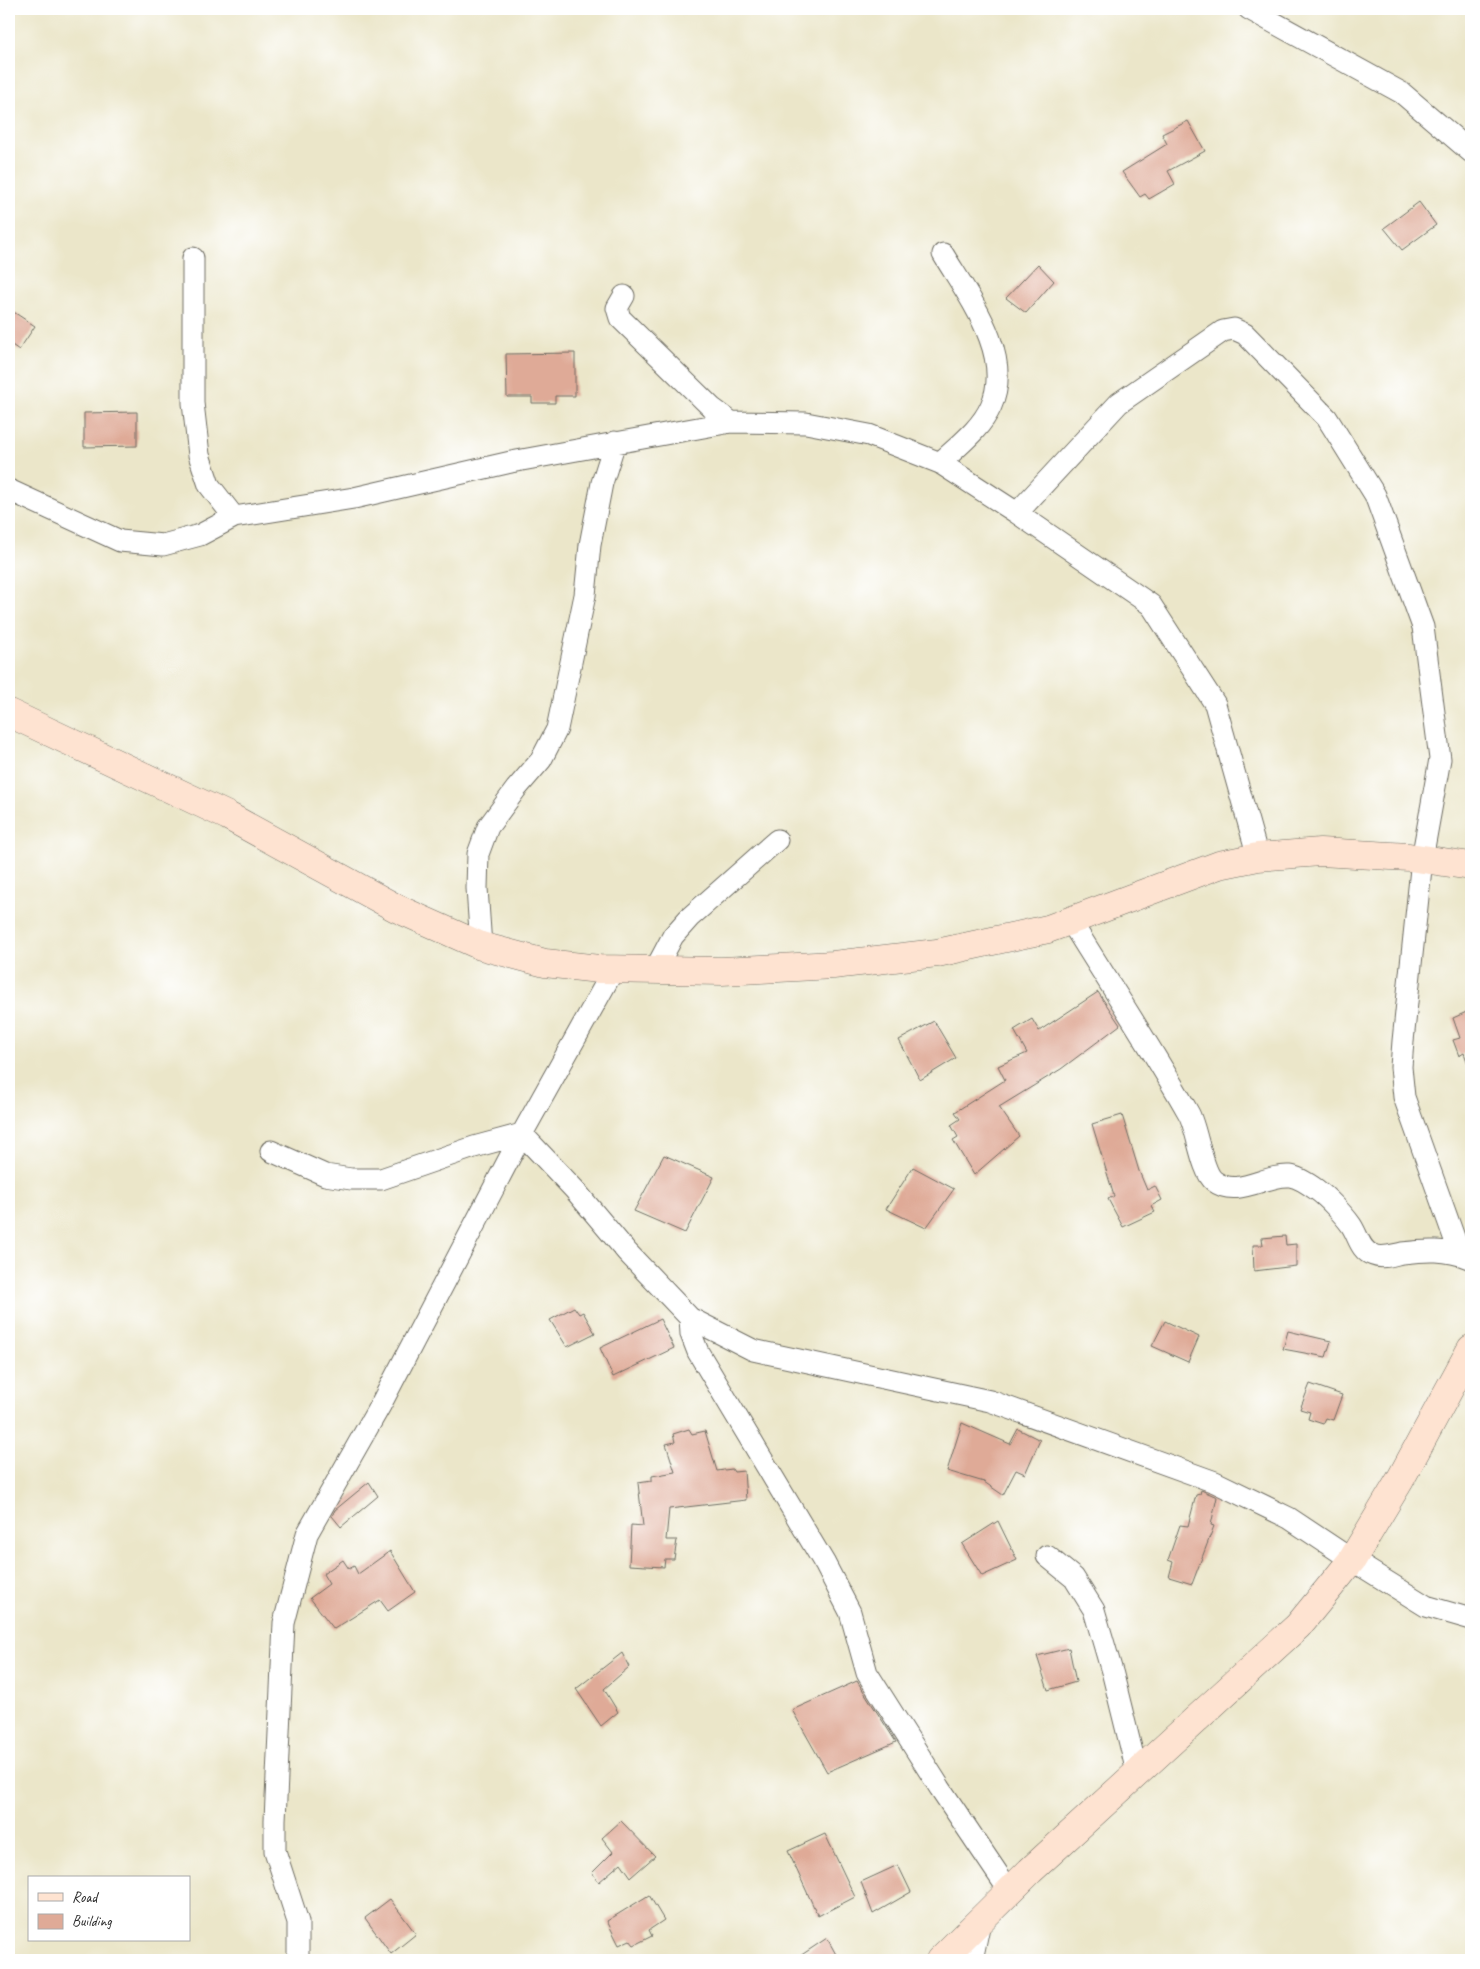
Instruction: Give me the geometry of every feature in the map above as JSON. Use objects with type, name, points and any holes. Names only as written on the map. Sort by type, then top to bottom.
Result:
[{"type":"street","points":[[1249,9],[1402,93],[1471,152]]},
{"type":"street","points":[[940,463],[972,434],[991,407],[998,382],[995,355],[982,321],[943,254]]},
{"type":"street","points":[[193,258],[193,403],[199,454],[209,485],[234,517]]},
{"type":"street","points":[[624,296],[617,308],[620,318],[712,408],[731,422]]},
{"type":"street","points":[[1018,514],[1119,403],[1223,331],[1234,329],[1245,334],[1327,418],[1375,495],[1423,627],[1440,759],[1422,859],[1401,1067],[1404,1098],[1466,1256]]},
{"type":"street","points":[[9,490],[120,541],[163,545],[200,535],[234,517],[354,498],[511,462],[731,422],[806,423],[869,435],[940,463],[1151,605],[1214,704],[1258,857]]},
{"type":"street","points":[[481,946],[477,888],[478,854],[488,827],[541,760],[557,729],[585,594],[590,545],[602,483],[615,442]]},
{"type":"street","points":[[9,712],[228,816],[396,908],[481,946],[545,963],[614,969],[722,971],[833,965],[937,954],[1048,929],[1219,865],[1258,857],[1320,852],[1422,859],[1471,866]]},
{"type":"street","points":[[655,970],[673,936],[683,924],[777,840]]},
{"type":"street","points":[[1070,920],[1141,1032],[1191,1118],[1212,1180],[1225,1187],[1249,1186],[1291,1176],[1318,1191],[1351,1224],[1363,1248],[1372,1255],[1383,1257],[1427,1250],[1446,1251],[1466,1256]]},
{"type":"street","points":[[298,1960],[298,1922],[276,1851],[274,1820],[284,1623],[307,1534],[381,1404],[522,1134],[614,969]]},
{"type":"street","points":[[271,1152],[325,1175],[351,1179],[381,1179],[474,1147],[522,1134]]},
{"type":"street","points":[[522,1134],[574,1189],[627,1252],[690,1318],[753,1350],[990,1401],[1216,1482],[1289,1518],[1426,1606],[1471,1619]]},
{"type":"street","points":[[690,1318],[691,1334],[698,1352],[825,1564],[850,1612],[867,1674],[1010,1892]]},
{"type":"street","points":[[940,1960],[1137,1772],[1298,1626],[1352,1560],[1400,1480],[1471,1349]]},
{"type":"street","points":[[1047,1556],[1074,1578],[1094,1610],[1113,1675],[1137,1772]]},
{"type":"street","points":[[972,1960],[980,1922]]},
{"type":"building","points":[[1188,121],[1205,151],[1168,171],[1175,184],[1149,199],[1145,194],[1140,197],[1122,172],[1167,144],[1162,134]]},
{"type":"building","points":[[1419,202],[1436,225],[1402,250],[1384,228]]},
{"type":"building","points":[[1038,264],[1054,281],[1026,313],[1006,298]]},
{"type":"building","points":[[9,309],[35,326],[19,350],[9,343]]},
{"type":"building","points":[[575,353],[575,396],[555,396],[555,403],[532,403],[532,397],[507,397],[506,354]]},
{"type":"building","points":[[137,412],[137,446],[84,447],[84,413]]},
{"type":"building","points":[[1098,992],[1120,1025],[1061,1069],[999,1107],[1019,1136],[974,1175],[953,1140],[958,1137],[951,1125],[960,1119],[955,1112],[1005,1080],[998,1066],[1027,1053],[1014,1030],[1032,1019],[1039,1031]]},
{"type":"building","points":[[1471,1010],[1471,1064],[1468,1064],[1464,1053],[1459,1056],[1453,1040],[1460,1038],[1453,1018]]},
{"type":"building","points":[[934,1021],[956,1058],[920,1080],[899,1040]]},
{"type":"building","points":[[1122,1115],[1139,1171],[1147,1190],[1155,1186],[1162,1200],[1151,1206],[1155,1212],[1123,1227],[1108,1199],[1114,1196],[1092,1124]]},
{"type":"building","points":[[664,1155],[714,1177],[685,1233],[634,1211]]},
{"type":"building","points":[[913,1167],[954,1189],[926,1228],[886,1209]]},
{"type":"building","points":[[1285,1236],[1286,1245],[1296,1244],[1296,1266],[1254,1271],[1253,1245],[1263,1245],[1262,1238]]},
{"type":"building","points":[[574,1307],[579,1314],[583,1312],[595,1333],[567,1347],[550,1320]]},
{"type":"building","points":[[660,1319],[674,1348],[613,1377],[600,1348]]},
{"type":"building","points":[[1165,1321],[1199,1337],[1188,1362],[1152,1346]]},
{"type":"building","points":[[1288,1331],[1331,1341],[1326,1357],[1283,1349]]},
{"type":"building","points":[[1310,1384],[1342,1395],[1333,1420],[1326,1418],[1323,1424],[1308,1419],[1310,1412],[1300,1409]]},
{"type":"building","points":[[962,1423],[1010,1444],[1018,1429],[1040,1440],[1025,1474],[1016,1470],[1003,1495],[984,1482],[947,1471]]},
{"type":"building","points":[[689,1429],[692,1434],[705,1431],[717,1471],[732,1469],[734,1472],[744,1471],[746,1500],[669,1509],[666,1540],[677,1540],[674,1559],[665,1559],[664,1567],[629,1565],[631,1525],[643,1526],[638,1483],[652,1481],[652,1476],[675,1472],[666,1444],[675,1442],[673,1434]]},
{"type":"building","points":[[369,1482],[378,1496],[341,1527],[332,1516],[335,1510]]},
{"type":"building","points":[[1201,1490],[1217,1497],[1211,1525],[1214,1526],[1192,1584],[1169,1577],[1173,1562],[1168,1560],[1180,1525],[1188,1526],[1196,1495],[1200,1494]]},
{"type":"building","points":[[998,1521],[1017,1560],[982,1576],[962,1544]]},
{"type":"building","points":[[390,1551],[415,1592],[388,1611],[380,1600],[334,1629],[310,1598],[329,1584],[323,1574],[343,1560],[349,1569],[354,1566],[358,1574]]},
{"type":"building","points":[[1069,1648],[1076,1682],[1048,1690],[1037,1656]]},
{"type":"building","points":[[622,1653],[629,1667],[604,1689],[618,1712],[601,1726],[576,1689]]},
{"type":"building","points":[[857,1681],[896,1742],[827,1772],[792,1710]]},
{"type":"building","points":[[621,1821],[655,1856],[631,1877],[621,1863],[599,1882],[592,1873],[613,1852],[602,1838]]},
{"type":"building","points":[[825,1834],[855,1897],[818,1916],[788,1851]]},
{"type":"building","points":[[898,1865],[911,1892],[873,1914],[861,1882]]},
{"type":"building","points":[[649,1895],[664,1920],[649,1930],[652,1936],[634,1945],[630,1940],[619,1945],[607,1921]]},
{"type":"building","points":[[390,1899],[416,1934],[391,1954],[365,1918]]},
{"type":"building","points":[[827,1938],[839,1960],[794,1960]]}]
